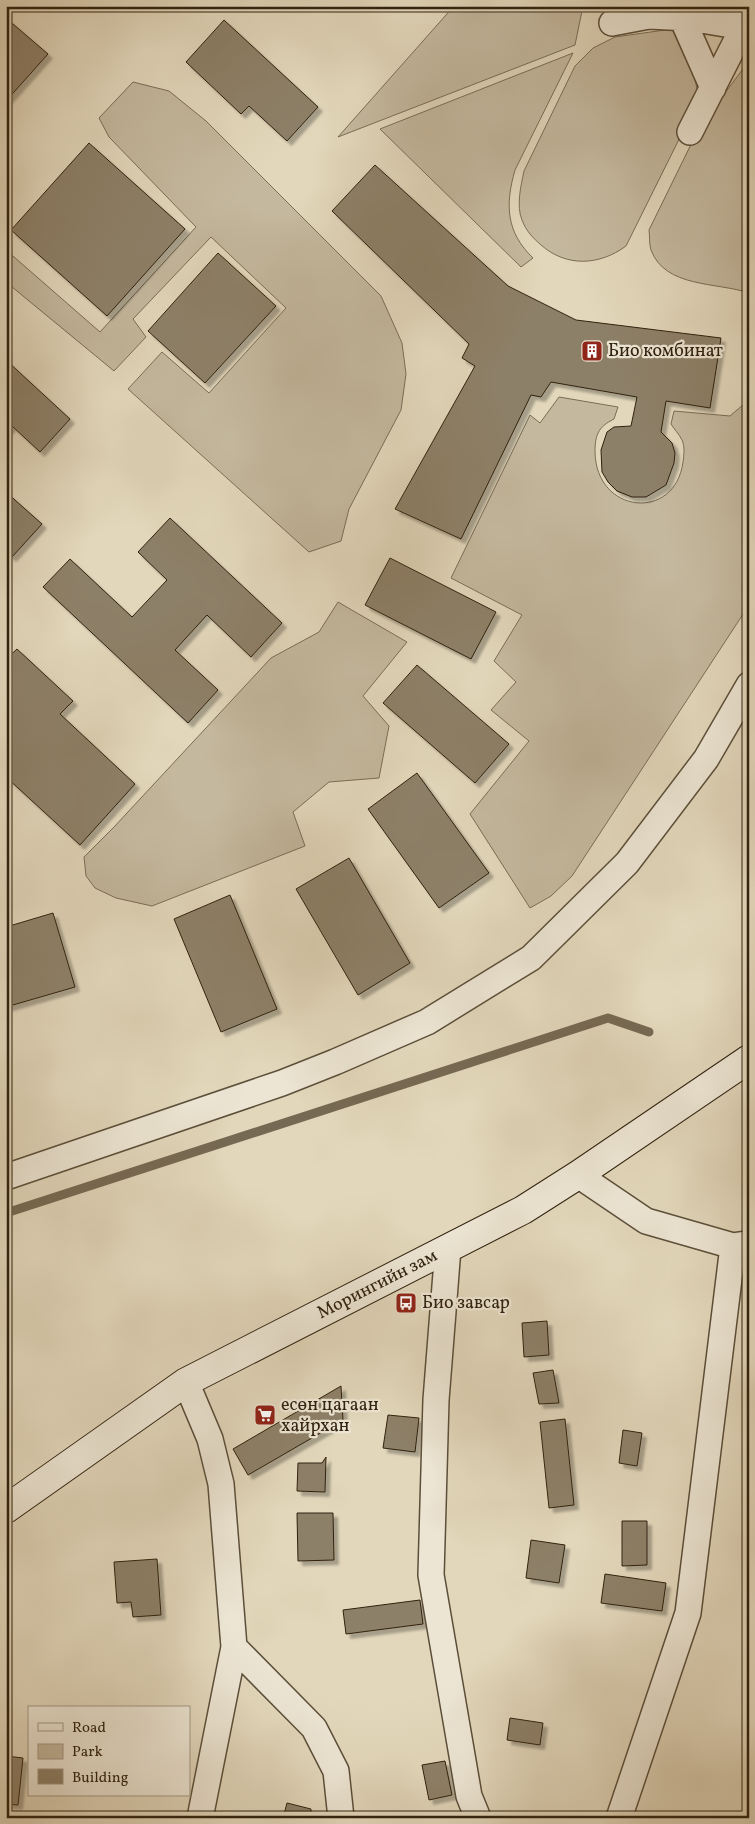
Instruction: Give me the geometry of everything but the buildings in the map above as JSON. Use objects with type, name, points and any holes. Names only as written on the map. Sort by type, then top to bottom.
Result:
[{"type":"main road","name":"Морингийн зам","points":[[6,1509],[186,1382],[523,1210],[749,1059]]},
{"type":"street","points":[[612,23],[649,16],[682,18],[737,26],[749,10]]},
{"type":"street","points":[[690,132],[749,16]]},
{"type":"street","points":[[682,18],[713,88]]},
{"type":"street","points":[[6,1176],[282,1083],[336,1062],[427,1022],[531,958],[627,863],[706,759],[749,685]]},
{"type":"street","points":[[578,1175],[646,1220],[741,1245],[688,1613],[619,1818]]},
{"type":"street","points":[[448,1248],[436,1400],[431,1575],[469,1796],[478,1818]]},
{"type":"street","points":[[186,1382],[210,1439],[221,1484],[234,1647],[200,1818]]},
{"type":"street","points":[[234,1647],[314,1728],[336,1770],[341,1818]]},
{"type":"green space","points":[[454,6],[583,6],[575,45],[338,137]]},
{"type":"green space","points":[[668,6],[735,6],[730,16]]},
{"type":"green space","points":[[672,29],[695,79],[699,99],[626,246],[616,253],[605,257],[583,261],[561,257],[551,252],[533,237],[524,224],[519,208],[520,189],[524,171],[575,66],[593,48],[615,37]]},
{"type":"green space","points":[[573,53],[515,170],[510,195],[510,217],[517,238],[533,258],[521,267],[380,129]]},
{"type":"green space","points":[[749,61],[749,293],[693,282],[668,271],[658,262],[651,250],[649,230],[700,126]]},
{"type":"green space","points":[[133,82],[169,91],[206,121],[381,296],[402,343],[406,374],[401,410],[349,509],[341,541],[309,552],[128,389],[162,352],[209,393],[286,308],[211,237],[133,319],[146,337],[114,371],[6,282],[6,250],[100,332],[196,227],[109,137],[99,118]]},
{"type":"green space","points":[[749,392],[749,605],[572,876],[551,896],[530,908],[470,814],[529,741],[491,710],[516,682],[494,661],[522,615],[451,578],[530,415],[540,423],[559,397],[618,407],[614,419],[604,425],[598,432],[595,452],[599,473],[608,488],[621,498],[636,503],[652,502],[666,494],[677,481],[683,462],[683,443],[671,424],[674,411],[730,416],[744,404]]},
{"type":"green space","points":[[338,602],[407,642],[363,696],[389,726],[379,778],[329,782],[293,812],[305,846],[152,906],[116,898],[95,888],[86,876],[84,857],[271,658],[319,632]]},
{"type":"waterway","points":[[6,1213],[608,1018],[649,1032]]},
{"type":"place","name":"Био комбинат","points":[[592,351]]},
{"type":"place","name":"Био завсар","points":[[406,1303]]},
{"type":"place","name":"есөн цагаан хайрхан","points":[[265,1415]]}]
